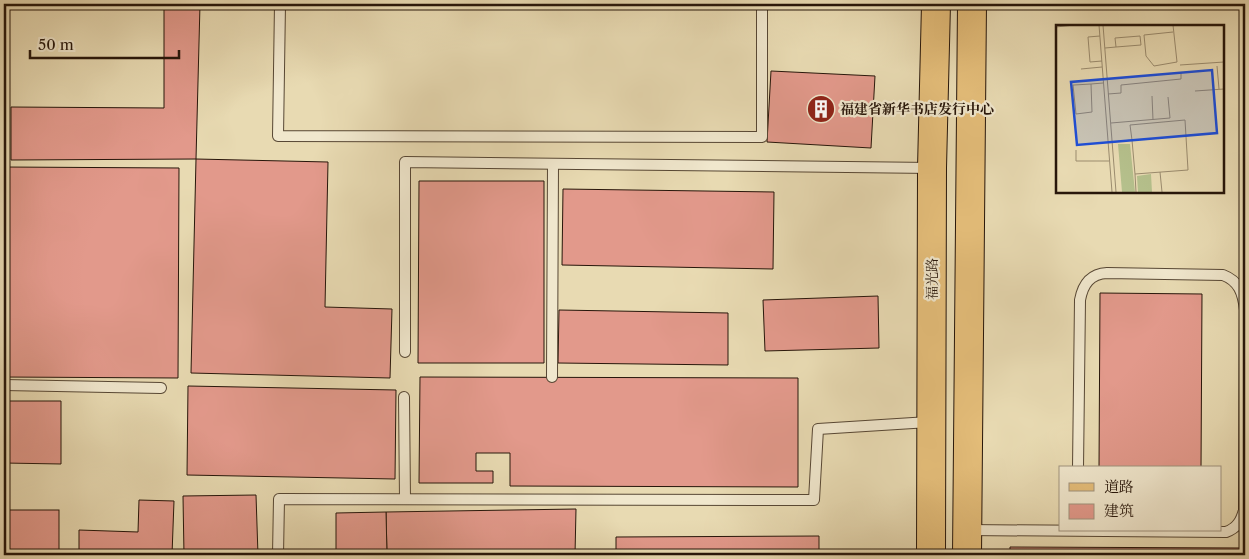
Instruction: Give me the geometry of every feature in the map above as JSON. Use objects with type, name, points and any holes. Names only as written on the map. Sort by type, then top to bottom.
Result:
[{"type":"main road","name":"福光路","points":[[931,555],[933,422],[932,168],[936,4]]},
{"type":"main road","points":[[967,543],[972,4]]},
{"type":"lane","points":[[280,4],[278,136],[752,137],[762,137],[762,4]]},
{"type":"lane","points":[[405,352],[405,162],[932,168]]},
{"type":"lane","points":[[552,377],[554,164]]},
{"type":"lane","points":[[1078,466],[1080,300],[1085,284],[1091,277],[1107,273],[1223,275],[1231,278],[1241,291],[1245,310],[1244,510],[1238,524],[1226,532],[1222,532]]},
{"type":"lane","points":[[4,385],[161,388]]},
{"type":"lane","points":[[404,397],[405,499]]},
{"type":"lane","points":[[278,555],[279,499],[814,500],[818,429],[933,422]]},
{"type":"lane","points":[[967,543],[1068,532]]},
{"type":"building","points":[[164,4],[200,4],[196,159],[11,160],[11,107],[164,108]]},
{"type":"building","name":"福建省新华书店发行中心","points":[[771,71],[875,76],[871,148],[767,142]]},
{"type":"building","points":[[196,159],[328,162],[325,307],[392,309],[390,378],[191,373]]},
{"type":"building","points":[[4,167],[179,168],[178,378],[4,377]]},
{"type":"building","points":[[419,181],[544,181],[544,363],[418,363]]},
{"type":"building","points":[[563,189],[774,192],[773,269],[562,265]]},
{"type":"building","points":[[1100,293],[1202,294],[1201,466],[1099,466]]},
{"type":"building","points":[[878,296],[879,348],[765,351],[763,300]]},
{"type":"building","points":[[559,310],[728,313],[728,365],[558,363]]},
{"type":"building","points":[[420,377],[798,378],[798,487],[510,486],[510,453],[476,453],[476,471],[493,471],[493,483],[419,483]]},
{"type":"building","points":[[188,386],[396,390],[395,479],[187,475]]},
{"type":"building","points":[[4,401],[61,401],[61,464],[4,463]]},
{"type":"building","points":[[256,495],[258,555],[184,555],[183,496]]},
{"type":"building","points":[[139,500],[174,501],[172,555],[79,555],[79,530],[138,532]]},
{"type":"building","points":[[576,509],[575,555],[387,555],[386,512]]},
{"type":"building","points":[[4,510],[59,510],[59,555],[4,555]]},
{"type":"building","points":[[386,512],[387,555],[336,555],[336,513]]},
{"type":"building","points":[[819,536],[819,555],[616,555],[616,537]]},
{"type":"building","points":[[1010,547],[1245,548],[1245,555],[1010,555]]},
{"type":"place","name":"福建省新华书店发行中心","points":[[821,109]]}]
